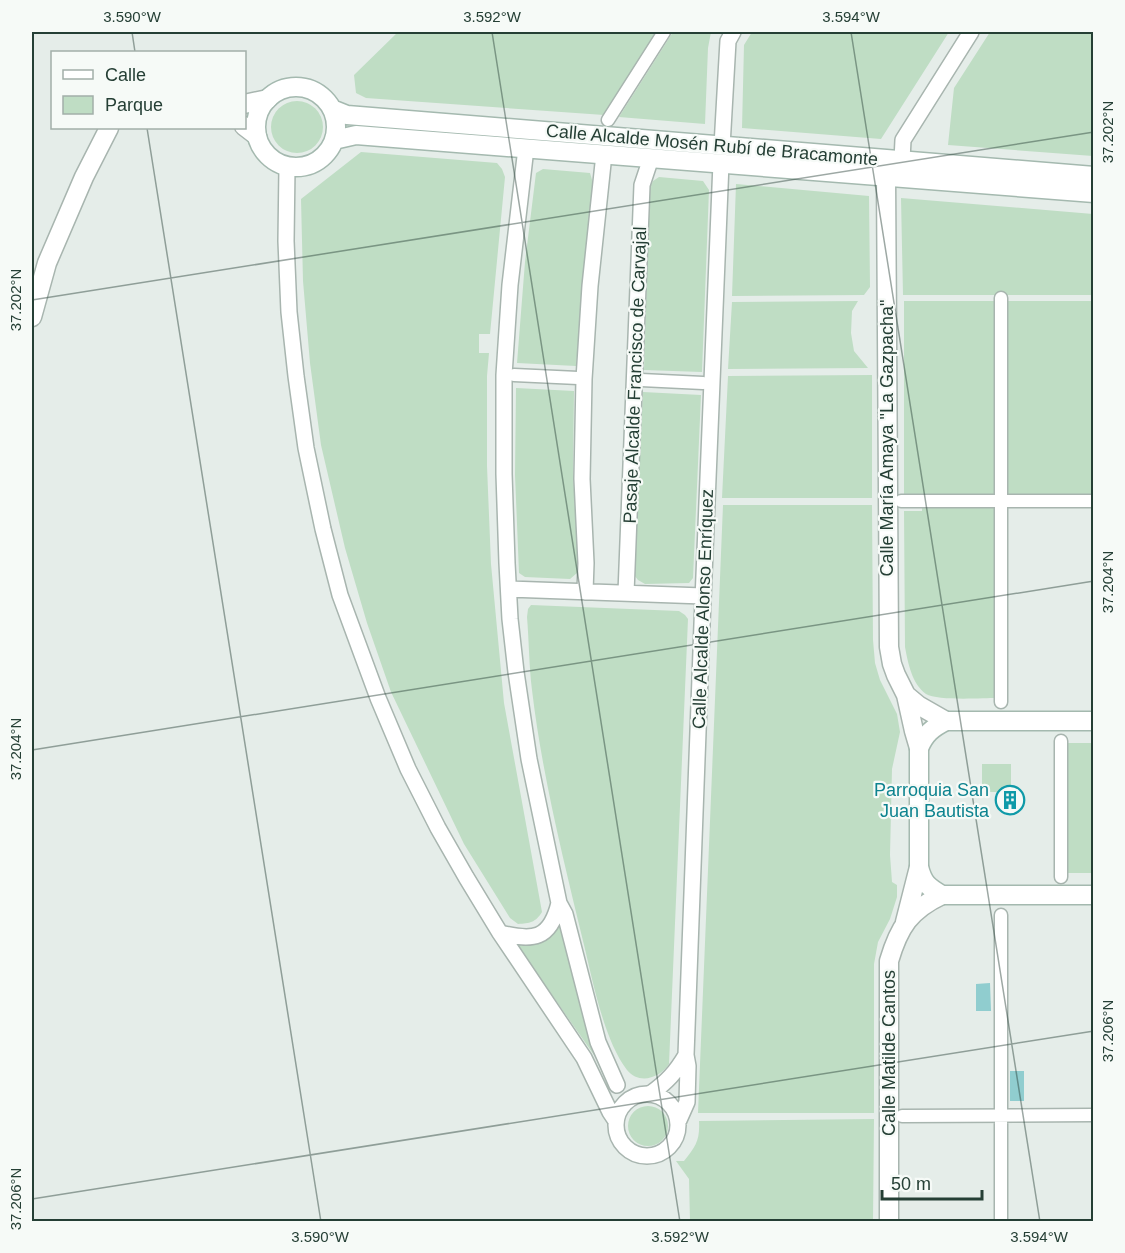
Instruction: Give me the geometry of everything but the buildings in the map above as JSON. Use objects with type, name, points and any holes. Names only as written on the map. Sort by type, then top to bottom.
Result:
[{"type":"main road","points":[[291,87],[304,88],[317,93],[327,101],[332,109],[336,121],[336,132],[331,147],[325,156],[315,163],[304,166],[287,166],[276,162],[263,151],[251,131],[260,108],[267,99],[276,92],[291,87]]},
{"type":"main road","points":[[246,104],[267,99]]},
{"type":"main road","name":"Calle Alcalde Mosén Rubí de Bracamonte","points":[[332,109],[347,115],[722,155],[886,176],[1094,193]]},
{"type":"main road","points":[[32,317],[47,263],[84,177],[108,129]]},
{"type":"main road","name":"Calle Alcalde Mosén Rubí de Bracamonte","points":[[334,140],[356,135],[651,158],[722,155],[902,160],[1094,176]]},
{"type":"main road","name":"Calle María Amaya \"La Gazpacha\"","points":[[886,176],[889,646],[892,664],[906,696],[919,748],[919,867]]},
{"type":"main road","points":[[906,696],[946,721]]},
{"type":"main road","points":[[919,748],[925,735],[933,727],[946,721],[1094,721]]},
{"type":"main road","points":[[919,867],[922,879],[930,888],[942,895],[1094,896]]},
{"type":"main road","name":"Calle Matilde Cantos","points":[[904,924],[919,867]]},
{"type":"main road","name":"Calle Matilde Cantos","points":[[889,1221],[889,961],[895,940],[904,924],[928,902],[942,895]]},
{"type":"street","points":[[608,120],[664,32]]},
{"type":"street","name":"Calle Alcalde Alonso Enríquez","points":[[679,1120],[687,1102],[686,1055],[703,596],[728,41],[733,32]]},
{"type":"street","points":[[902,160],[903,140],[970,32]]},
{"type":"street","points":[[526,148],[510,285],[504,375],[504,474],[510,619],[529,759],[559,903],[565,914],[598,1042],[617,1085]]},
{"type":"street","points":[[585,592],[582,479],[584,379],[590,286],[604,154]]},
{"type":"street","name":"Pasaje Alcalde Francisco de Carvajal","points":[[626,593],[642,185],[651,158]]},
{"type":"street","points":[[287,166],[289,312],[296,376],[306,448],[323,529],[340,594],[378,698],[408,768],[438,828],[500,933],[584,1058],[616,1122],[621,1143],[635,1154],[647,1156],[661,1153],[672,1144],[678,1131],[679,1120],[671,1104],[658,1095],[650,1094],[638,1095],[630,1099],[620,1110],[616,1122]]},
{"type":"street","points":[[1001,298],[1001,702]]},
{"type":"street","points":[[514,375],[578,378]]},
{"type":"street","points":[[641,380],[703,383]]},
{"type":"street","points":[[901,501],[1094,501]]},
{"type":"street","points":[[509,588],[703,596]]},
{"type":"street","points":[[1061,741],[1061,878]]},
{"type":"street","points":[[500,933],[530,938],[539,935],[548,928],[556,916],[559,903]]},
{"type":"street","points":[[1001,915],[1001,1221]]},
{"type":"street","points":[[650,1094],[676,1072],[686,1055]]},
{"type":"street","points":[[584,1058],[617,1085],[630,1099]]},
{"type":"street","points":[[902,1116],[1094,1115]]},
{"type":"green space","points":[[398,32],[656,32],[604,115],[366,98],[356,93],[354,75]]},
{"type":"green space","points":[[673,32],[711,32],[708,48],[705,124],[619,117]]},
{"type":"green space","points":[[752,32],[949,32],[881,139],[742,128],[744,45]]},
{"type":"green space","points":[[990,32],[1093,32],[1093,156],[948,145],[954,88]]},
{"type":"green space","points":[[297,101],[307,103],[315,109],[321,117],[323,127],[321,137],[315,145],[307,151],[297,153],[287,151],[279,145],[273,137],[271,127],[273,117],[279,109],[287,103]]},
{"type":"green space","points":[[361,152],[497,163],[505,177],[490,334],[479,334],[479,353],[489,353],[487,466],[491,564],[504,703],[542,912],[529,923],[518,924],[510,918],[464,844],[391,692],[367,623],[345,548],[321,445],[310,363],[303,281],[301,199]]},
{"type":"green space","points":[[543,169],[590,173],[593,183],[576,366],[517,363],[525,262],[536,173]]},
{"type":"green space","points":[[659,177],[703,181],[709,190],[702,372],[644,370],[650,187]]},
{"type":"green space","points":[[736,184],[869,196],[870,287],[864,295],[732,296]]},
{"type":"green space","points":[[901,198],[1093,214],[1093,295],[903,295]]},
{"type":"green space","points":[[858,301],[852,311],[851,333],[854,351],[868,368],[728,369],[732,302]]},
{"type":"green space","points":[[904,301],[998,301],[996,497],[904,497]]},
{"type":"green space","points":[[1004,301],[1093,301],[1093,497],[1004,498]]},
{"type":"green space","points":[[872,375],[872,498],[722,498],[728,376]]},
{"type":"green space","points":[[516,388],[574,391],[573,472],[578,564],[577,573],[570,579],[525,577],[519,573],[515,475]]},
{"type":"green space","points":[[643,392],[701,395],[693,578],[689,583],[645,584],[634,575]]},
{"type":"green space","points":[[922,503],[997,504],[997,698],[932,696],[921,690],[911,673],[905,647],[904,511],[922,511]]},
{"type":"green space","points":[[723,505],[872,505],[875,663],[880,680],[897,714],[900,732],[892,769],[890,855],[892,882],[897,885],[897,897],[890,919],[878,942],[874,964],[874,1113],[698,1113]]},
{"type":"green space","points":[[531,605],[679,611],[688,619],[669,1064],[660,1073],[649,1078],[632,1075],[619,1058],[595,993],[561,850],[536,722],[527,617]]},
{"type":"green space","points":[[1064,743],[1093,743],[1093,873],[1065,873]]},
{"type":"green space","points":[[982,764],[1011,764],[1011,792],[982,792]]},
{"type":"green space","points":[[561,914],[596,1058],[515,942]]},
{"type":"green space","points":[[648,1106],[656,1107],[662,1112],[667,1118],[667,1134],[662,1140],[656,1145],[648,1146],[640,1145],[634,1140],[629,1134],[628,1126],[629,1118],[634,1112],[640,1107]]},
{"type":"green space","points":[[874,1119],[873,1221],[690,1221],[689,1179],[676,1161],[684,1161],[694,1147],[699,1133],[699,1121]]},
{"type":"water","points":[[990,983],[991,1011],[976,1011],[976,984]]},
{"type":"water","points":[[1010,1071],[1024,1071],[1024,1101],[1010,1101]]},
{"type":"place","name":"Parroquia San Juan Bautista","points":[[1010,800]]}]
